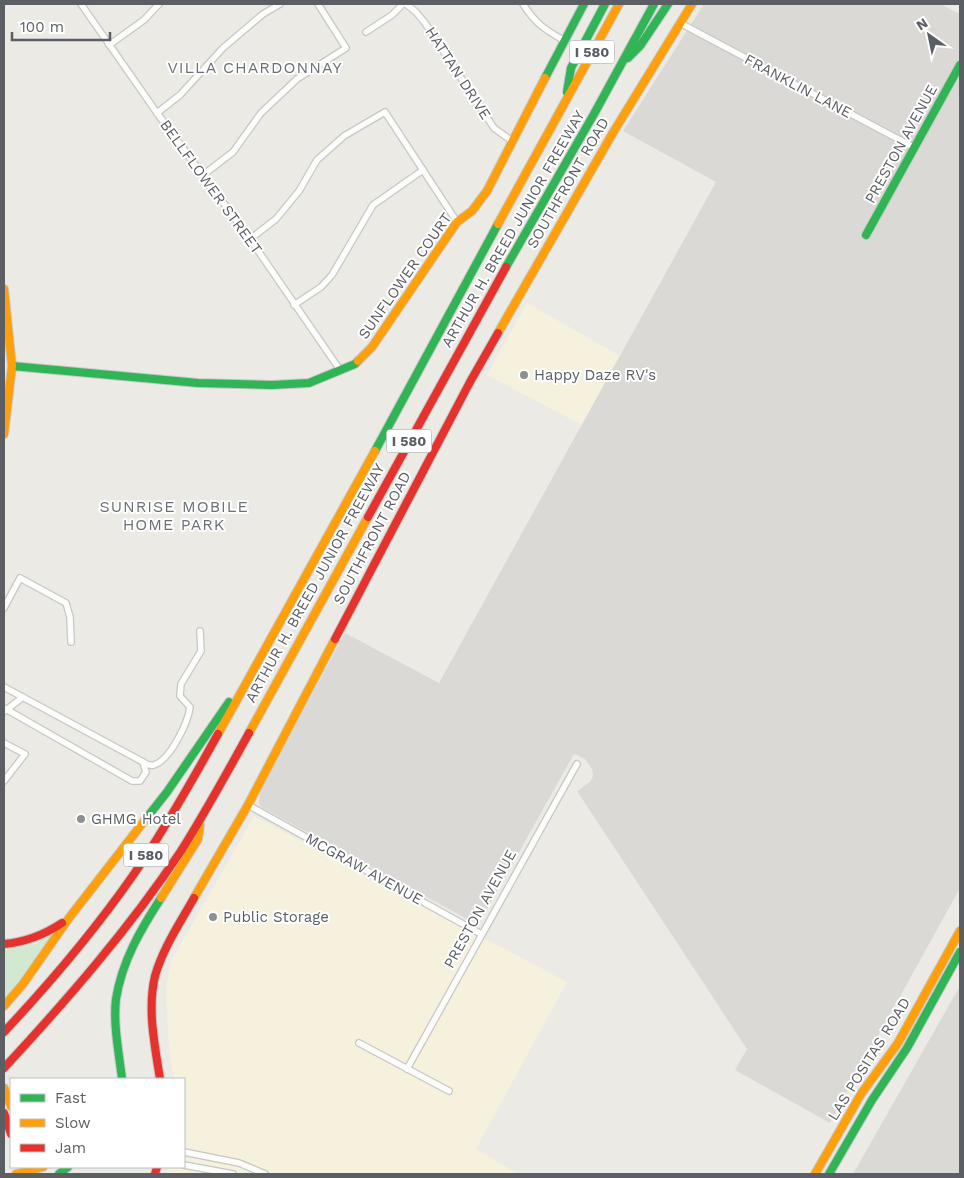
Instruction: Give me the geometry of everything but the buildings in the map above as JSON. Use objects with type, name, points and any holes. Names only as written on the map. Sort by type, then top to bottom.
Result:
[{"type":"main road","name":"SUNFLOWER COURT","points":[[12,366],[198,383],[272,385],[309,383],[355,364],[372,347],[457,222],[472,211],[487,191],[584,4]]},
{"type":"main road","points":[[565,101],[571,68],[604,4]]},
{"type":"main road","name":"ARTHUR H. BREED JUNIOR FREEWAY","points":[[4,1032],[60,970],[99,922],[169,820],[346,504],[619,4]]},
{"type":"main road","name":"ARTHUR H. BREED JUNIOR FREEWAY","points":[[4,1068],[79,986],[120,936],[201,819],[524,234],[594,114],[654,4]]},
{"type":"main road","points":[[620,65],[640,46],[668,4]]},
{"type":"main road","name":"SOUTHFRONT ROAD","points":[[160,1078],[151,1002],[159,964],[171,939],[248,805],[470,382],[614,131],[692,4]]},
{"type":"main road","name":"PRESTON AVENUE","points":[[866,235],[960,66]]},
{"type":"main road","points":[[4,289],[12,366],[4,434]]},
{"type":"main road","points":[[4,1006],[23,984],[69,918],[167,792],[259,658]]},
{"type":"main road","points":[[122,1078],[116,1023],[116,1000],[124,964],[146,921],[198,839],[201,819]]},
{"type":"main road","points":[[4,944],[22,943],[37,938],[69,918]]},
{"type":"main road","name":"LAS POSITAS ROAD","points":[[814,1174],[860,1094],[898,1043],[960,931]]},
{"type":"main road","name":"LAS POSITAS ROAD","points":[[829,1174],[872,1100],[907,1048],[960,952]]},
{"type":"main road","points":[[4,1088],[10,1103]]},
{"type":"main road","points":[[5,1116],[10,1131]]},
{"type":"main road","points":[[21,1172],[34,1170]]},
{"type":"street","name":"BELLFLOWER STREET","points":[[80,4],[250,239],[340,370]]},
{"type":"street","points":[[109,45],[144,20],[159,4]]},
{"type":"street","points":[[157,113],[180,95],[223,48],[263,14],[280,4]]},
{"type":"street","points":[[203,175],[233,152],[261,113],[297,79],[346,48],[318,4]]},
{"type":"street","points":[[366,32],[405,4]]},
{"type":"street","name":"HATTAN DRIVE","points":[[405,4],[426,23],[494,128],[512,141]]},
{"type":"street","points":[[523,4],[531,17],[544,30],[565,41]]},
{"type":"street","name":"FRANKLIN LANE","points":[[680,24],[915,148]]},
{"type":"street","points":[[250,239],[276,219],[299,191],[317,160],[344,136],[385,112],[457,222]]},
{"type":"street","points":[[294,305],[321,287],[332,276],[373,205],[423,170]]},
{"type":"street","points":[[4,608],[20,578],[66,603],[70,617],[71,642]]},
{"type":"street","points":[[4,687],[143,762],[153,765],[166,758],[189,717],[190,707],[180,696],[182,684],[201,650],[200,631]]},
{"type":"street","points":[[23,697],[4,710],[132,780],[140,781],[146,772],[143,762]]},
{"type":"street","points":[[4,743],[25,754],[4,781]]},
{"type":"street","name":"PRESTON AVENUE","points":[[407,1069],[577,764]]},
{"type":"street","name":"MCGRAW AVENUE","points":[[248,805],[481,934]]},
{"type":"street","points":[[359,1043],[449,1091]]},
{"type":"street","points":[[185,1152],[239,1163],[265,1174]]},
{"type":"street","points":[[185,1165],[233,1174]]},
{"type":"shaded area","points":[[704,4],[940,4],[960,14],[960,888],[830,1123],[735,1070],[747,1049],[577,791],[590,782],[593,776],[592,769],[585,759],[574,754],[482,918],[477,921],[469,920],[261,807],[259,803],[260,791],[345,633],[439,683],[716,182],[623,131]]},
{"type":"shaded area","points":[[527,303],[620,356],[582,425],[487,375]]},
{"type":"shaded area","points":[[254,816],[567,982],[476,1149],[518,1174],[167,1174],[168,1168],[185,1168],[185,1078],[173,1078],[168,1035],[166,988],[171,961]]},
{"type":"shaded area","points":[[960,986],[960,1174],[853,1174]]},
{"type":"green space","points":[[62,925],[4,998],[4,949],[36,944]]},
{"type":"traffic: fast","points":[[545,78],[584,4]]},
{"type":"traffic: fast","points":[[567,92],[571,68],[605,4]]},
{"type":"traffic: fast","points":[[506,267],[594,114],[654,4]]},
{"type":"traffic: fast","points":[[628,58],[640,46],[668,4]]},
{"type":"traffic: fast","points":[[866,235],[960,65]]},
{"type":"traffic: fast","points":[[375,451],[498,224]]},
{"type":"traffic: fast","points":[[12,366],[198,383],[272,385],[309,383],[355,364],[358,361]]},
{"type":"traffic: fast","points":[[145,820],[167,792],[229,702]]},
{"type":"traffic: fast","points":[[122,1078],[115,1018],[119,985],[133,946],[161,898]]},
{"type":"traffic: fast","points":[[829,1174],[872,1100],[907,1048],[960,952]]},
{"type":"traffic: fast","points":[[59,1174],[67,1168]]},
{"type":"traffic: slow","points":[[498,224],[619,4]]},
{"type":"traffic: slow","points":[[498,333],[614,131],[692,4]]},
{"type":"traffic: slow","points":[[358,361],[372,347],[457,222],[472,211],[487,191],[545,78]]},
{"type":"traffic: slow","points":[[4,289],[12,366],[4,434]]},
{"type":"traffic: slow","points":[[218,734],[375,451]]},
{"type":"traffic: slow","points":[[249,733],[368,517]]},
{"type":"traffic: slow","points":[[194,898],[248,805],[335,639]]},
{"type":"traffic: slow","points":[[4,1006],[23,984],[69,918],[145,820]]},
{"type":"traffic: slow","points":[[161,898],[198,839],[200,825]]},
{"type":"traffic: slow","points":[[815,1174],[861,1094],[898,1043],[960,931]]},
{"type":"traffic: slow","points":[[4,1088],[10,1103]]},
{"type":"traffic: slow","points":[[16,1174],[39,1168]]},
{"type":"traffic: jam","points":[[368,517],[506,267]]},
{"type":"traffic: jam","points":[[335,639],[470,382],[498,333]]},
{"type":"traffic: jam","points":[[4,1068],[97,963],[161,880],[199,822],[249,733]]},
{"type":"traffic: jam","points":[[4,1032],[72,955],[119,895],[167,822],[218,734]]},
{"type":"traffic: jam","points":[[160,1078],[152,1015],[155,976],[167,946],[194,898]]},
{"type":"traffic: jam","points":[[4,944],[20,942],[34,937],[62,923]]},
{"type":"traffic: jam","points":[[4,1113],[10,1131]]},
{"type":"traffic: jam","points":[[155,1174],[157,1168]]},
{"type":"place","name":"Happy Daze RV's","points":[[524,375]]},
{"type":"place","name":"GHMG Hotel","points":[[81,819]]},
{"type":"place","name":"Public Storage","points":[[213,917]]},
{"type":"district","name":"VILLA CHARDONNAY","points":[[255,67]]},
{"type":"district","name":"SUNRISE MOBILE HOME PARK","points":[[174,515]]}]
